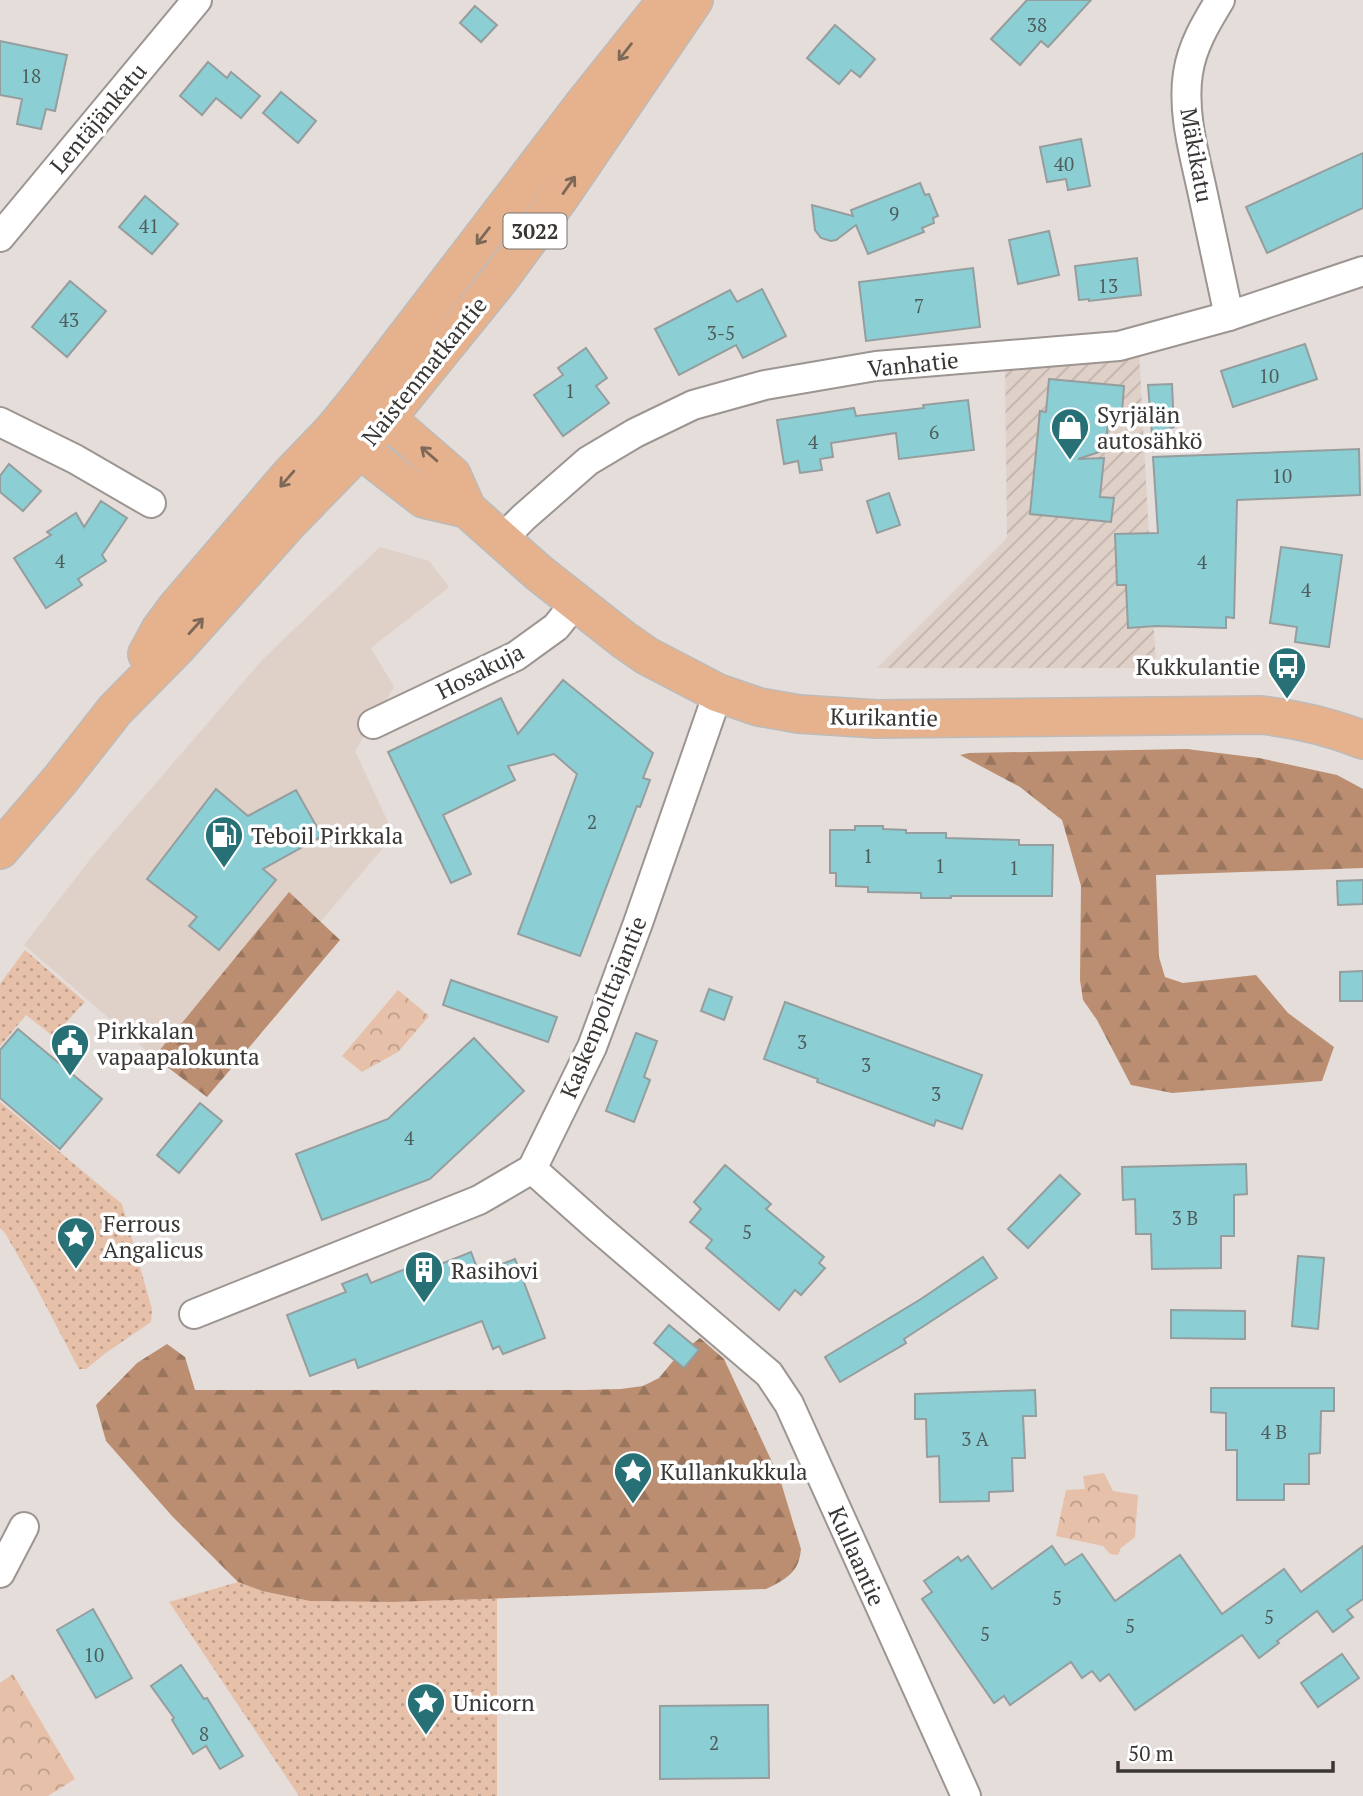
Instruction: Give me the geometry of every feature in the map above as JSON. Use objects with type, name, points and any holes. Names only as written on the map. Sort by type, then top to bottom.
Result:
[{"type":"main road","name":"Naistenmatkantie","points":[[374,407],[576,115],[667,0]]},
{"type":"main road","name":"Naistenmatkantie","points":[[6,845],[115,710],[160,631],[177,607],[290,475],[346,439],[498,281],[560,197],[694,0]]},
{"type":"main road","name":"Kurikantie","points":[[374,407],[453,475],[467,509],[576,603],[647,656],[718,693],[759,707],[799,714],[877,719],[1261,715],[1287,718],[1363,740]]},
{"type":"main road","name":"Kurikantie","points":[[346,439],[424,499],[467,509]]},
{"type":"street","name":"Lentäjänkatu","points":[[0,237],[197,0]]},
{"type":"street","name":"Mäkikatu","points":[[1220,0],[1199,36],[1188,74],[1186,92],[1193,149],[1229,316]]},
{"type":"street","name":"Vanhatie","points":[[501,540],[588,461],[635,433],[693,405],[765,385],[876,366],[1119,346],[1229,316],[1363,271]]},
{"type":"street","points":[[0,422],[75,459],[151,503]]},
{"type":"street","name":"Hosakuja","points":[[373,724],[516,656],[556,627],[576,603]]},
{"type":"street","name":"Kaskenpolttajantie","points":[[532,1169],[599,1028],[718,693]]},
{"type":"street","points":[[194,1314],[479,1200],[532,1169]]},
{"type":"street","name":"Kullaantie","points":[[532,1169],[769,1374],[789,1404],[966,1796]]},
{"type":"street","points":[[0,1573],[24,1527]]},
{"type":"shaded area","points":[[1139,352],[1156,668],[877,668],[1007,538],[1005,363]]},
{"type":"shaded area","points":[[380,547],[429,561],[449,587],[371,648],[394,687],[355,751],[394,835],[321,921],[288,893],[154,1057],[24,945],[92,857],[264,658]]},
{"type":"green space","points":[[1187,749],[1259,758],[1337,775],[1363,789],[1363,868],[1156,875],[1159,957],[1165,977],[1183,983],[1256,975],[1288,1013],[1334,1047],[1322,1081],[1172,1093],[1131,1085],[1097,1020],[1083,1000],[1080,980],[1081,886],[1062,820],[1020,787],[960,755]]},
{"type":"green space","points":[[289,892],[340,940],[207,1097],[154,1057]]},
{"type":"green space","points":[[25,950],[85,1002],[53,1036],[26,1015],[0,1046],[0,984]]},
{"type":"green space","points":[[398,990],[429,1016],[398,1052],[362,1072],[342,1056]]},
{"type":"green space","points":[[0,1102],[122,1204],[152,1309],[151,1322],[86,1369],[79,1369],[36,1287],[0,1228]]},
{"type":"green space","points":[[700,1338],[724,1359],[780,1479],[801,1549],[794,1570],[766,1589],[393,1602],[310,1601],[262,1591],[238,1582],[172,1516],[106,1441],[96,1405],[137,1363],[167,1344],[185,1357],[195,1390],[584,1390],[643,1386],[659,1378],[678,1355]]},
{"type":"green space","points":[[1104,1473],[1113,1491],[1138,1495],[1135,1537],[1121,1548],[1118,1555],[1110,1554],[1103,1546],[1056,1536],[1066,1490],[1085,1489],[1083,1476]]},
{"type":"green space","points":[[238,1582],[262,1591],[310,1601],[393,1602],[497,1598],[497,1796],[299,1796],[169,1602]]},
{"type":"green space","points":[[13,1674],[75,1779],[48,1796],[0,1796],[0,1683]]},
{"type":"building","points":[[1027,0],[1091,0],[1048,47],[1041,41],[1020,65],[991,39]]},
{"type":"building","points":[[475,6],[497,25],[481,42],[460,23]]},
{"type":"building","points":[[835,25],[875,59],[860,77],[851,70],[839,84],[807,58]]},
{"type":"building","points":[[0,41],[67,55],[55,111],[46,109],[41,129],[17,124],[22,99],[0,95]]},
{"type":"building","points":[[208,62],[227,78],[231,72],[260,96],[241,118],[216,98],[202,115],[180,96]]},
{"type":"building","points":[[281,92],[316,121],[298,143],[263,113]]},
{"type":"building","points":[[1081,139],[1090,186],[1068,190],[1066,179],[1047,182],[1040,147]]},
{"type":"building","points":[[1363,153],[1363,208],[1267,253],[1246,207]]},
{"type":"building","points":[[920,183],[925,195],[929,194],[938,216],[933,218],[934,223],[922,228],[924,232],[868,254],[856,225],[831,241],[821,238],[815,230],[812,205],[853,216],[851,210]]},
{"type":"building","points":[[145,196],[178,224],[152,254],[119,227]]},
{"type":"building","points":[[1049,231],[1059,275],[1018,284],[1009,240]]},
{"type":"building","points":[[1137,258],[1141,295],[1079,300],[1075,266]]},
{"type":"building","points":[[973,268],[980,327],[866,341],[859,282]]},
{"type":"building","points":[[70,281],[106,311],[67,357],[32,327]]},
{"type":"building","points":[[762,289],[786,336],[743,358],[736,345],[679,375],[655,329],[730,290],[737,302]]},
{"type":"building","points":[[1305,344],[1317,379],[1233,407],[1221,371]]},
{"type":"building","points":[[586,348],[607,378],[596,386],[609,403],[563,436],[534,395],[563,375],[558,368]]},
{"type":"building","name":"Syrjälän autosähkö","points":[[1049,379],[1124,386],[1121,425],[1108,423],[1105,450],[1078,459],[1104,458],[1100,497],[1114,498],[1111,522],[1030,514],[1040,411],[1046,412]]},
{"type":"building","points":[[1172,384],[1174,427],[1152,434],[1148,385]]},
{"type":"building","points":[[968,400],[974,450],[899,459],[896,433],[831,443],[833,457],[820,459],[822,470],[800,473],[798,461],[784,464],[777,420],[854,408],[856,416]]},
{"type":"building","points":[[1359,449],[1360,495],[1237,500],[1234,618],[1226,617],[1226,628],[1128,628],[1126,585],[1117,585],[1115,534],[1158,533],[1153,457]]},
{"type":"building","points":[[9,464],[41,491],[23,511],[0,492],[0,476]]},
{"type":"building","points":[[889,493],[900,525],[877,533],[867,501]]},
{"type":"building","points":[[101,501],[127,518],[102,555],[106,561],[78,579],[82,585],[46,608],[14,558],[51,535],[47,532],[76,513],[84,527]]},
{"type":"building","points":[[1281,547],[1342,555],[1329,647],[1295,642],[1297,627],[1270,623]]},
{"type":"building","points":[[563,680],[653,753],[643,778],[650,780],[640,807],[637,806],[580,956],[518,934],[577,774],[554,754],[508,766],[515,780],[443,815],[471,874],[451,883],[388,752],[501,698],[518,734]]},
{"type":"building","points":[[216,789],[248,816],[296,790],[322,836],[263,869],[276,880],[219,950],[189,926],[197,917],[147,879]]},
{"type":"building","points":[[855,826],[883,826],[883,829],[906,830],[906,833],[946,833],[946,838],[1019,840],[1019,845],[1053,845],[1052,896],[921,898],[921,893],[868,892],[868,887],[836,886],[836,873],[830,873],[830,830],[855,830]]},
{"type":"building","points":[[1363,880],[1363,904],[1338,905],[1337,881]]},
{"type":"building","points":[[1363,971],[1363,1001],[1340,1001],[1340,972]]},
{"type":"building","points":[[451,980],[557,1017],[548,1042],[443,1005]]},
{"type":"building","points":[[709,989],[732,997],[724,1020],[701,1011]]},
{"type":"building","points":[[785,1002],[982,1075],[962,1129],[936,1120],[934,1126],[764,1059]]},
{"type":"building","points":[[18,1029],[102,1099],[60,1149],[0,1098],[0,1050]]},
{"type":"building","points":[[636,1033],[657,1041],[644,1077],[650,1080],[634,1122],[606,1111]]},
{"type":"building","points":[[474,1038],[524,1091],[430,1179],[322,1220],[296,1154],[388,1119]]},
{"type":"building","points":[[200,1103],[222,1121],[179,1173],[157,1155]]},
{"type":"building","points":[[1246,1164],[1247,1194],[1234,1195],[1234,1236],[1221,1236],[1221,1268],[1152,1269],[1151,1234],[1136,1234],[1135,1199],[1123,1200],[1122,1167]]},
{"type":"building","points":[[725,1165],[771,1204],[766,1209],[824,1257],[819,1263],[825,1268],[801,1295],[795,1290],[779,1310],[706,1248],[712,1240],[690,1222],[701,1209],[694,1202]]},
{"type":"building","points":[[1060,1175],[1080,1194],[1028,1248],[1008,1229]]},
{"type":"building","name":"Rasihovi","points":[[471,1252],[479,1273],[515,1259],[545,1338],[503,1354],[499,1346],[493,1349],[482,1321],[358,1368],[355,1359],[310,1376],[287,1315],[346,1292],[342,1284],[367,1274],[371,1283],[415,1265],[418,1273]]},
{"type":"building","points":[[1298,1256],[1324,1258],[1318,1329],[1292,1326]]},
{"type":"building","points":[[983,1257],[997,1278],[904,1339],[906,1343],[840,1382],[825,1357],[921,1299]]},
{"type":"building","points":[[1171,1310],[1245,1311],[1245,1339],[1171,1338]]},
{"type":"building","points":[[669,1325],[699,1350],[684,1368],[654,1343]]},
{"type":"building","points":[[1211,1388],[1334,1388],[1334,1411],[1321,1411],[1320,1453],[1309,1454],[1309,1484],[1284,1484],[1284,1500],[1237,1500],[1237,1450],[1226,1450],[1226,1413],[1211,1412]]},
{"type":"building","points":[[1035,1390],[1036,1416],[1023,1416],[1025,1458],[1012,1458],[1013,1491],[989,1492],[989,1501],[940,1502],[939,1456],[927,1457],[926,1419],[915,1419],[915,1394]]},
{"type":"building","points":[[1052,1546],[1065,1565],[1082,1554],[1115,1601],[1180,1555],[1222,1614],[1284,1569],[1301,1592],[1363,1546],[1363,1599],[1347,1610],[1353,1617],[1333,1632],[1317,1611],[1259,1658],[1242,1635],[1135,1710],[1109,1674],[1100,1681],[1092,1671],[1082,1678],[1071,1662],[1010,1705],[1004,1696],[994,1703],[922,1599],[932,1592],[924,1581],[958,1557],[961,1561],[968,1556],[992,1589]]},
{"type":"building","points":[[93,1609],[132,1678],[96,1698],[57,1630]]},
{"type":"building","points":[[1342,1654],[1359,1678],[1318,1707],[1301,1683]]},
{"type":"building","points":[[181,1665],[204,1699],[207,1698],[243,1756],[220,1769],[206,1746],[193,1754],[172,1720],[174,1718],[151,1686]]},
{"type":"building","points":[[768,1705],[769,1778],[660,1779],[660,1706]]},
{"type":"place","name":"Syrjälän autosähkö","points":[[1070,461]]},
{"type":"place","name":"Kukkulantie","points":[[1287,700]]},
{"type":"place","name":"Teboil Pirkkala","points":[[224,869]]},
{"type":"place","name":"Pirkkalan vapaapalokunta","points":[[70,1077]]},
{"type":"place","name":"Ferrous Angalicus","points":[[76,1270]]},
{"type":"place","name":"Rasihovi","points":[[424,1304]]},
{"type":"place","name":"Kullankukkula","points":[[633,1505]]},
{"type":"place","name":"Unicorn","points":[[426,1736]]}]
